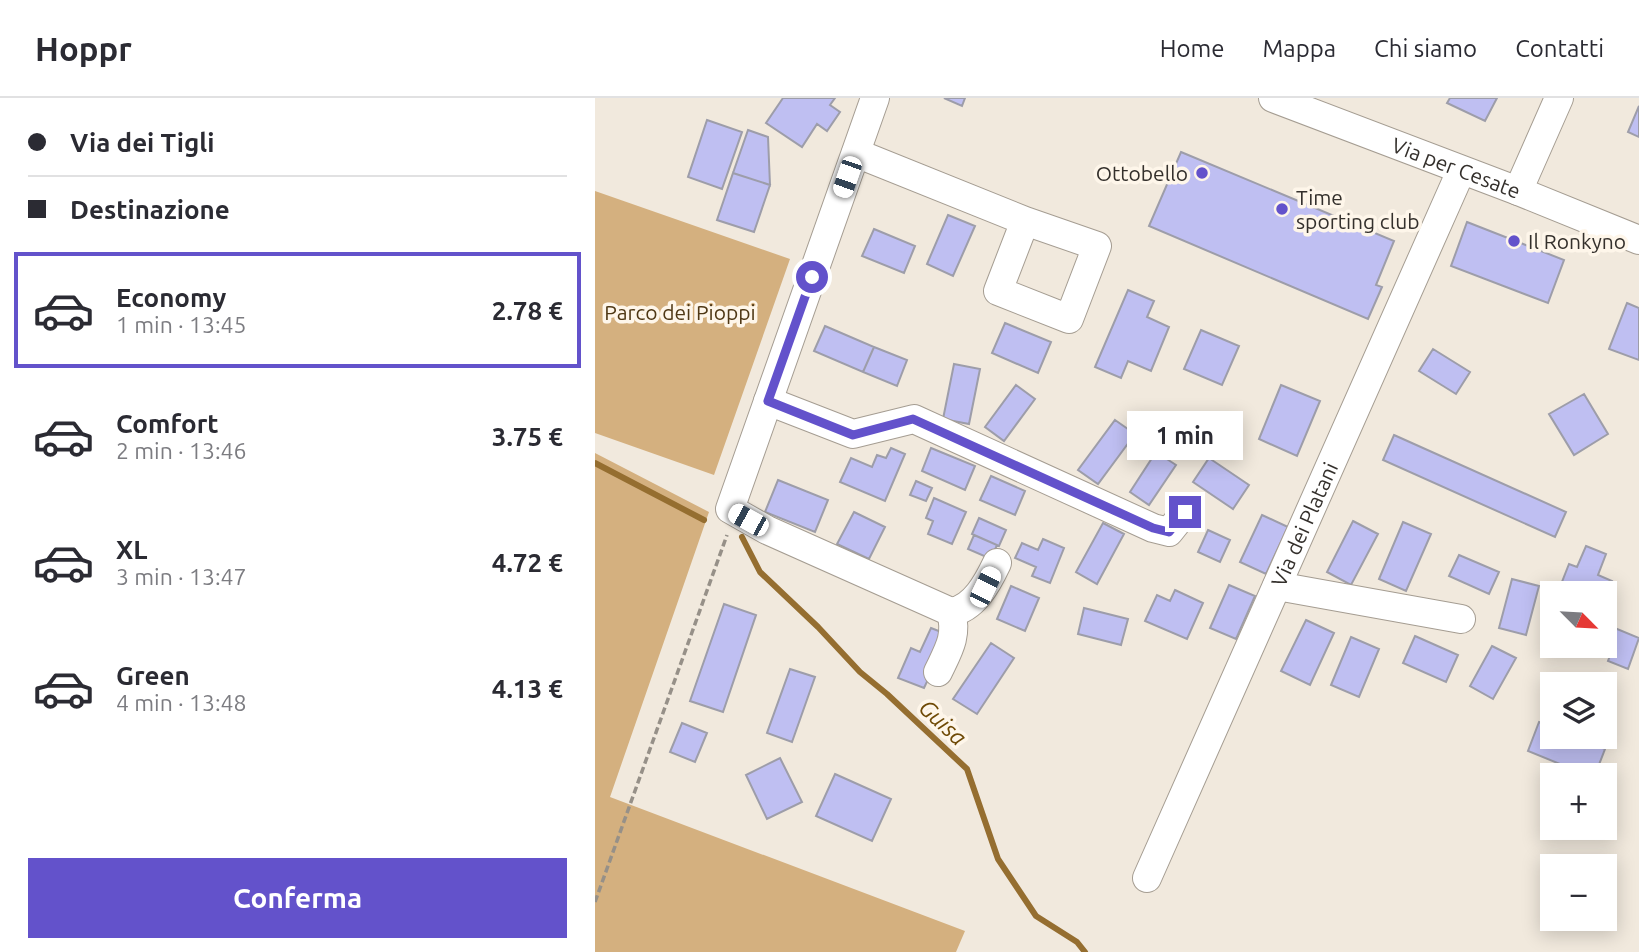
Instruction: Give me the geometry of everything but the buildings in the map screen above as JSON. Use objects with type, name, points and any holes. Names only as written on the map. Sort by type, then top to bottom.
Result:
[{"type":"street","points":[[875,98],[730,509],[767,530],[951,612],[960,611],[985,587],[997,563]]},
{"type":"street","name":"Via per Cesate","points":[[1273,98],[1639,240]]},
{"type":"street","points":[[1518,191],[1559,98]]},
{"type":"street","points":[[856,153],[1025,221]]},
{"type":"street","name":"Via dei Platani","points":[[1147,878],[1461,171]]},
{"type":"street","points":[[768,401],[853,435],[913,419],[1153,528],[1169,532],[1185,512]]},
{"type":"street","points":[[1277,586],[1461,619]]},
{"type":"street","points":[[938,673],[954,639],[955,626],[951,612]]},
{"type":"path","points":[[595,902],[728,530],[730,509]]},
{"type":"green space","name":"Parco dei Pioppi","points":[[595,191],[790,259],[714,475],[595,433]]},
{"type":"green space","points":[[595,453],[709,512],[610,797],[965,931],[956,952],[595,952]]},
{"type":"waterway","name":"Guisa","points":[[595,463],[704,520]]},
{"type":"waterway","name":"Guisa","points":[[742,537],[760,572],[818,627],[860,672],[967,769],[998,859],[1036,916],[1077,942],[1085,952]]},
{"type":"place","name":"Ottobello","points":[[1202,173]]},
{"type":"place","name":"Time sporting club","points":[[1282,209]]},
{"type":"place","name":"Il Ronkyno","points":[[1514,241]]},
{"type":"route","points":[[812,277],[768,401],[853,435],[913,419],[1153,528],[1169,532],[1185,512]]}]
